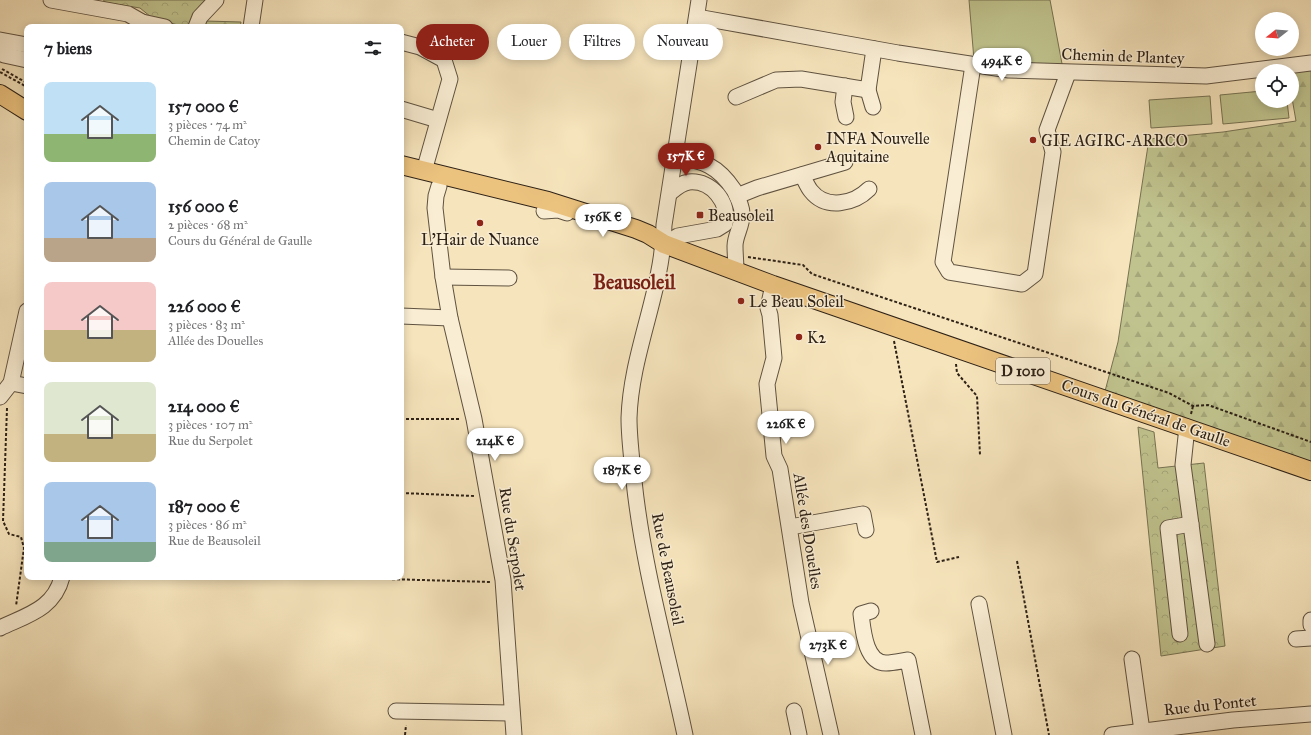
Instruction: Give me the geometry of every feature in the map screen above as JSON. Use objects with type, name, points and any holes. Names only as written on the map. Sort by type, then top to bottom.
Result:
[{"type":"main road","points":[[0,82],[24,96]]},
{"type":"main road","points":[[0,94],[24,109]]},
{"type":"main road","name":"Cours du Général de Gaulle","points":[[404,167],[422,176],[646,242],[664,244],[736,263],[773,285],[1311,471]]},
{"type":"main road","points":[[404,172],[422,176]]},
{"type":"main road","name":"Cours du Général de Gaulle","points":[[404,177],[422,176]]},
{"type":"main road","name":"Cours du Général de Gaulle","points":[[440,181],[548,201],[636,229],[648,234],[664,244]]},
{"type":"street","points":[[50,0],[128,14],[143,24]]},
{"type":"street","points":[[197,24],[200,17],[216,0]]},
{"type":"street","points":[[252,24],[255,0]]},
{"type":"street","name":"Rue de Beausoleil","points":[[685,735],[643,542],[637,506],[629,434],[632,379],[660,270],[664,244],[664,225],[699,0]]},
{"type":"street","name":"Chemin de Plantey","points":[[697,17],[874,49],[1009,70],[1068,73],[1206,76],[1311,63]]},
{"type":"street","points":[[0,40],[24,44]]},
{"type":"street","points":[[404,43],[420,47],[444,60],[450,79],[422,176]]},
{"type":"street","points":[[0,49],[4,55],[24,59]]},
{"type":"street","points":[[873,107],[868,90],[874,49]]},
{"type":"street","points":[[0,61],[24,66]]},
{"type":"street","points":[[973,65],[943,262],[949,272],[1022,284],[1035,274],[1054,152],[1047,130],[1068,73]]},
{"type":"street","points":[[736,97],[776,80],[801,79],[868,90]]},
{"type":"street","points":[[845,86],[843,102],[846,117]]},
{"type":"street","points":[[404,110],[438,120]]},
{"type":"street","points":[[675,157],[691,159],[710,165],[725,177],[737,196],[743,212],[735,246],[736,263]]},
{"type":"street","points":[[737,196],[757,188],[845,162]]},
{"type":"street","points":[[802,175],[812,192],[826,202],[843,203],[861,197],[869,189]]},
{"type":"street","name":"Rue du Serpolet","points":[[440,181],[436,196],[435,208],[443,277],[450,318],[474,419],[503,580],[514,735]]},
{"type":"street","points":[[664,244],[678,236],[717,229],[725,224],[726,216],[725,206],[718,195],[711,188],[702,184],[690,182],[680,185],[670,193]]},
{"type":"street","points":[[443,277],[509,278]]},
{"type":"street","name":"Allée des Douelles","points":[[773,285],[768,308],[774,358],[767,384],[774,456],[780,469],[801,603],[832,735]]},
{"type":"street","points":[[404,316],[450,318]]},
{"type":"street","points":[[1,396],[11,383],[24,324]]},
{"type":"street","points":[[11,383],[24,385]]},
{"type":"street","points":[[1187,427],[1183,465],[1207,644]]},
{"type":"street","points":[[790,527],[862,514],[866,530]]},
{"type":"street","points":[[1180,634],[1168,528],[1191,524]]},
{"type":"street","points":[[0,628],[44,607],[55,596],[61,580]]},
{"type":"street","points":[[979,604],[1004,735]]},
{"type":"street","points":[[871,611],[861,614],[867,649],[873,656],[884,663],[908,660],[923,735]]},
{"type":"street","points":[[1311,620],[1311,625]]},
{"type":"street","points":[[1296,639],[1311,638]]},
{"type":"street","points":[[1132,659],[1142,731]]},
{"type":"street","points":[[794,711],[799,735]]},
{"type":"street","points":[[403,721],[512,713]]},
{"type":"street","name":"Rue du Pontet","points":[[1112,735],[1233,720],[1311,714]]},
{"type":"path","points":[[0,68],[24,81]]},
{"type":"path","points":[[0,72],[24,85]]},
{"type":"path","points":[[736,263],[803,265],[812,274],[1169,393],[1193,406],[1208,405],[1311,442]]},
{"type":"path","points":[[898,329],[894,339],[937,562],[959,557]]},
{"type":"path","points":[[953,347],[957,374],[977,396],[980,455]]},
{"type":"path","points":[[1,396],[7,404],[3,521],[9,534],[21,537],[24,548],[14,621]]},
{"type":"path","points":[[404,419],[474,419]]},
{"type":"path","points":[[404,493],[488,496]]},
{"type":"path","points":[[1017,562],[1049,735]]},
{"type":"path","points":[[404,580],[490,582],[503,580]]},
{"type":"green space","points":[[104,0],[211,0],[192,24],[174,24],[151,17],[140,8],[103,2]]},
{"type":"green space","points":[[969,0],[1050,0],[1063,69],[974,60]]},
{"type":"green space","points":[[205,21],[241,22],[241,24],[203,24]]},
{"type":"green space","points":[[1311,63],[1311,465],[1104,395],[1118,342],[1149,139],[1223,132],[1296,121],[1294,108],[1299,108],[1299,68]]},
{"type":"green space","points":[[1255,92],[1255,108],[1288,108],[1289,118],[1223,124],[1220,95]]},
{"type":"green space","points":[[1210,96],[1212,124],[1151,128],[1149,100]]},
{"type":"green space","points":[[1138,427],[1154,432],[1158,468],[1204,463],[1225,646],[1161,656]]},
{"type":"place","name":"GIE AGIRC-ARRCO","points":[[1033,140]]},
{"type":"place","name":"INFA Nouvelle Aquitaine","points":[[818,147]]},
{"type":"place","name":"Beausoleil","points":[[700,215]]},
{"type":"place","name":"L'Hair de Nuance","points":[[480,223]]},
{"type":"place","name":"Le Beau Soleil","points":[[741,301]]},
{"type":"place","name":"K2","points":[[799,337]]},
{"type":"district","name":"Beausoleil","points":[[634,282]]}]
